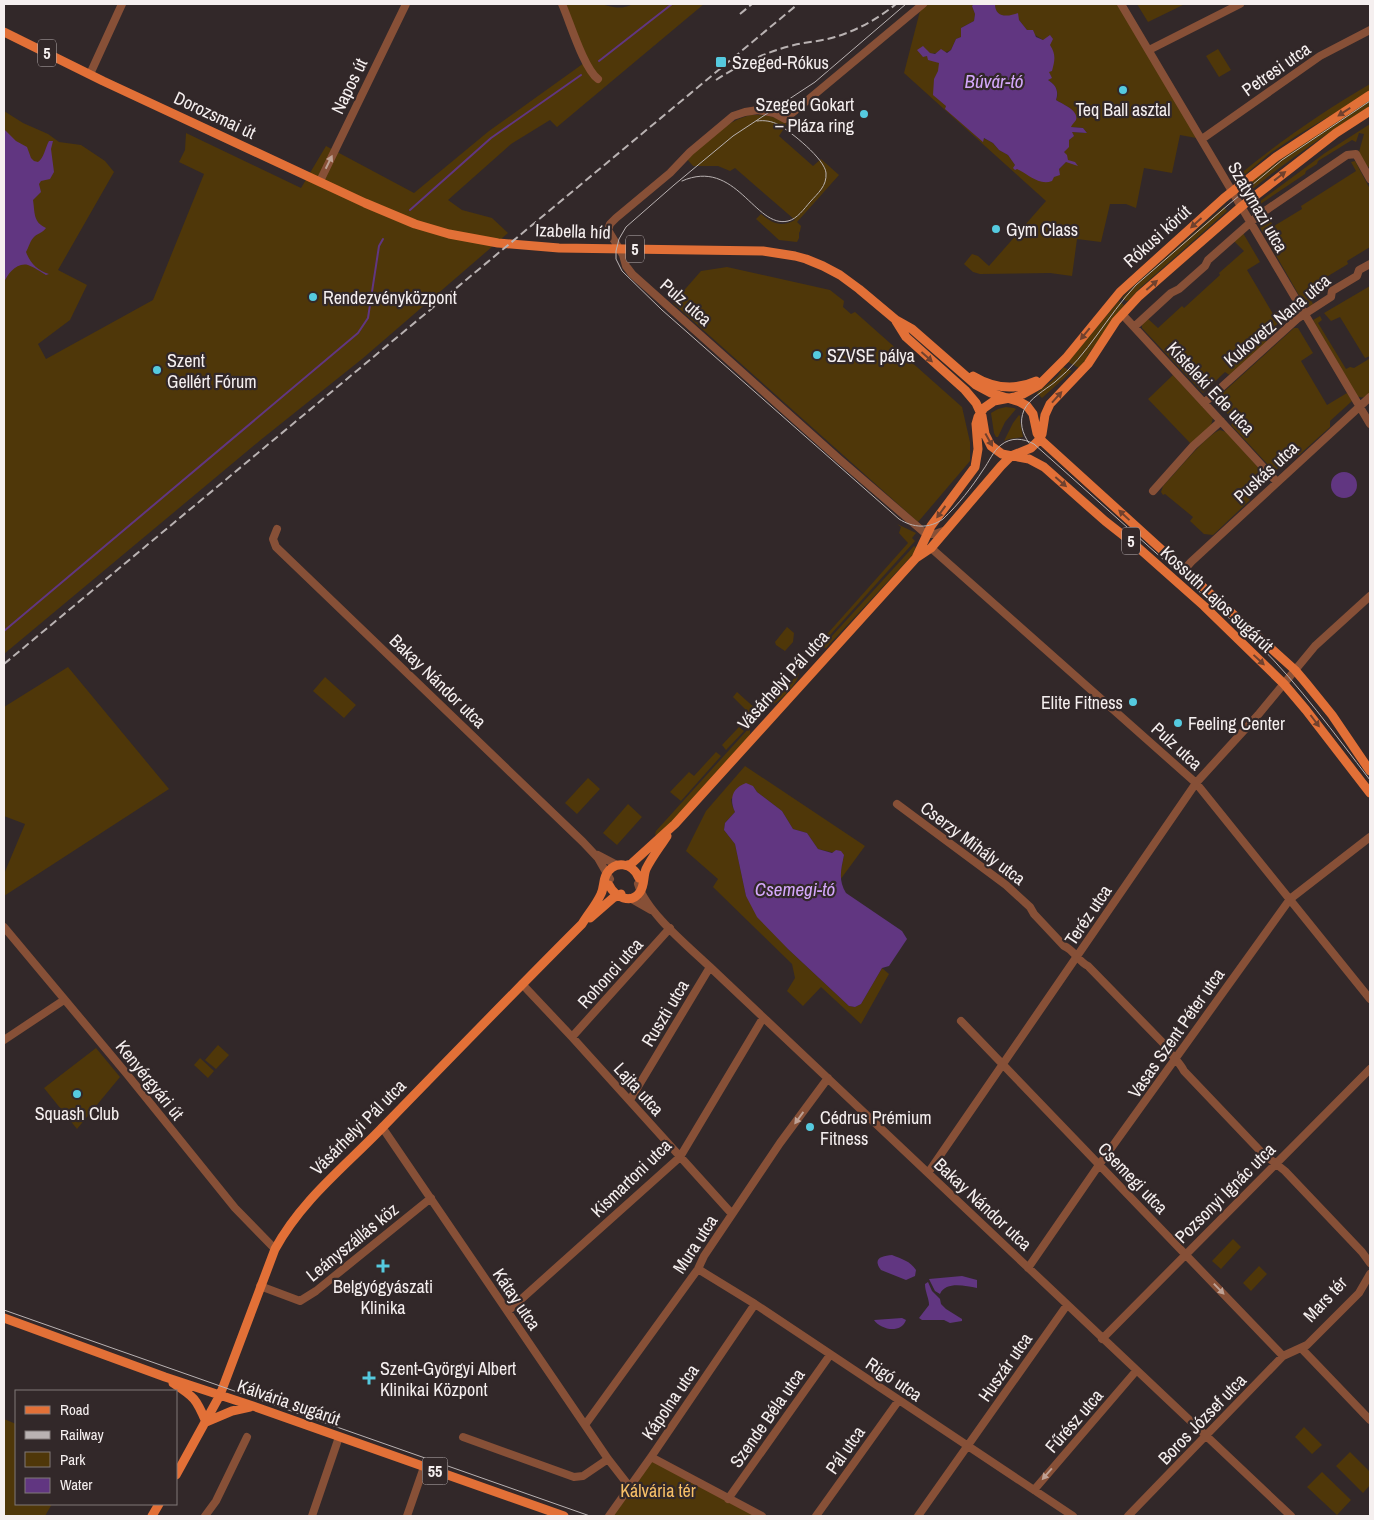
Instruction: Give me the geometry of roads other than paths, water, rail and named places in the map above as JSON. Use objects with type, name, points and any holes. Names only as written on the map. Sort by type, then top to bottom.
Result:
[{"type":"main road","name":"Dorozsmai út","points":[[4,32],[320,182],[415,224]]},
{"type":"main road","name":"Rókusi körút","points":[[981,412],[994,401],[1024,394],[1038,385],[1066,358],[1120,292],[1233,191],[1276,157],[1370,95]]},
{"type":"main road","name":"Rókusi körút","points":[[1040,438],[1050,404],[1088,364],[1111,328],[1139,296],[1242,206],[1336,133],[1370,111]]},
{"type":"main road","name":"Izabella híd","points":[[415,224],[473,240],[530,246],[763,251]]},
{"type":"main road","name":"Kossuth Lajos sugárút","points":[[763,251],[795,256],[823,266],[859,289],[896,320],[912,329],[982,389],[1020,402],[1029,408],[1033,414],[1040,438],[1295,670],[1337,722],[1370,771]]},
{"type":"main road","name":"Kossuth Lajos sugárút","points":[[896,320],[906,338],[965,390],[976,403],[981,412],[985,434],[996,450],[1011,456],[1029,459],[1044,467],[1175,580],[1284,684],[1370,793]]},
{"type":"main road","points":[[953,365],[983,382],[1007,388],[1025,386],[1047,376]]},
{"type":"main road","name":"Vásárhelyi Pál utca","points":[[916,558],[926,534],[956,490],[975,467],[978,450],[976,424],[981,412]]},
{"type":"main road","points":[[1011,456],[1031,448],[1040,438]]},
{"type":"main road","name":"Vásárhelyi Pál utca","points":[[609,879],[618,871],[630,867],[675,824],[916,558],[930,548],[1011,456]]},
{"type":"main road","name":"Vásárhelyi Pál utca","points":[[623,897],[639,885],[653,857],[675,824]]},
{"type":"main road","name":"Vásárhelyi Pál utca","points":[[582,924],[593,920],[639,885],[644,866],[653,857]]},
{"type":"main road","name":"Vásárhelyi Pál utca","points":[[178,1471],[220,1396],[260,1286],[276,1248],[290,1224],[313,1196],[582,924],[605,896],[611,868],[617,865]]},
{"type":"main road","points":[[617,865],[630,867],[637,874],[639,885]]},
{"type":"main road","points":[[609,879],[613,892],[623,897]]},
{"type":"main road","name":"Kálvária sugárút","points":[[4,1318],[165,1377],[253,1406],[564,1516]]},
{"type":"main road","points":[[165,1377],[192,1396],[198,1403],[206,1422],[232,1411],[253,1406]]},
{"type":"main road","points":[[152,1516],[159,1505]]},
{"type":"street","points":[[90,74],[122,4]]},
{"type":"street","name":"Napos út","points":[[320,182],[406,4]]},
{"type":"street","points":[[562,4],[584,58],[596,77]]},
{"type":"street","name":"Pulz utca","points":[[923,4],[785,119],[774,113],[758,110],[745,112],[728,119],[690,152],[670,173],[610,224],[608,228],[623,255],[628,269],[635,277],[844,464],[926,534]]},
{"type":"street","name":"Szatymazi utca","points":[[1121,4],[1370,424]]},
{"type":"street","points":[[1148,50],[1240,4]]},
{"type":"street","name":"Petresi utca","points":[[1202,139],[1320,56],[1370,30]]},
{"type":"street","points":[[1134,327],[1205,266],[1208,260],[1250,222],[1346,155],[1356,154],[1370,177]]},
{"type":"street","name":"Kukovetz Nana utca","points":[[1204,403],[1304,314],[1331,297],[1332,291],[1357,276],[1359,270],[1370,264]]},
{"type":"street","name":"Kisteleki Ede utca","points":[[1122,314],[1277,482]]},
{"type":"street","name":"Puskás utca","points":[[1184,570],[1370,397]]},
{"type":"street","points":[[1153,491],[1193,446],[1221,421]]},
{"type":"street","name":"Bakay Nándor utca","points":[[277,530],[273,539],[276,547],[592,851],[617,865]]},
{"type":"street","points":[[926,534],[935,534],[946,530]]},
{"type":"street","name":"Pulz utca","points":[[930,548],[1196,784],[1370,999]]},
{"type":"street","points":[[1284,684],[1321,641],[1370,596]]},
{"type":"street","name":"Teréz utca","points":[[928,1173],[1196,784],[1284,684]]},
{"type":"street","name":"Cserzy Mihály utca","points":[[897,804],[1006,885],[1030,908],[1036,911],[1067,942],[1069,948],[1077,957],[1166,1046],[1190,1078],[1265,1156],[1285,1171],[1362,1252],[1368,1261]]},
{"type":"street","name":"Vasas Szent Péter utca","points":[[1028,1268],[1099,1165],[1178,1062],[1290,899],[1370,837]]},
{"type":"street","name":"Bakay Nándor utca","points":[[592,851],[609,879]]},
{"type":"street","name":"Bakay Nándor utca","points":[[639,885],[655,913],[710,967],[1291,1516]]},
{"type":"street","name":"Bakay Nándor utca","points":[[623,897],[655,913]]},
{"type":"street","name":"Kenyérgyári út","points":[[4,927],[126,1073],[234,1208],[276,1248]]},
{"type":"street","name":"Rohonci utca","points":[[572,1037],[670,928]]},
{"type":"street","name":"Ruszti utca","points":[[630,1100],[710,967]]},
{"type":"street","name":"Lajta utca","points":[[522,984],[630,1100],[732,1214]]},
{"type":"street","points":[[4,1040],[64,1000]]},
{"type":"street","name":"Kismartoni utca","points":[[508,1312],[680,1157],[763,1018]]},
{"type":"street","name":"Csemegi utca","points":[[961,1021],[1283,1356]]},
{"type":"street","name":"Pozsonyi Ignác utca","points":[[1102,1339],[1370,1069]]},
{"type":"street","name":"Mura utca","points":[[585,1425],[698,1269],[704,1256],[732,1214],[828,1078]]},
{"type":"street","name":"Kátay utca","points":[[382,1127],[608,1459],[629,1486]]},
{"type":"street","name":"Leányszállás köz","points":[[260,1286],[300,1301],[316,1291],[431,1198]]},
{"type":"street","name":"Rigó utca","points":[[698,1269],[756,1304],[1073,1516]]},
{"type":"street","name":"Mars tér","points":[[1301,1348],[1355,1290],[1370,1270]]},
{"type":"street","name":"Mars tér","points":[[1301,1348],[1307,1345],[1357,1295],[1370,1274]]},
{"type":"street","name":"Kápolna utca","points":[[609,1516],[756,1304]]},
{"type":"street","name":"Huszár utca","points":[[918,1516],[1067,1305]]},
{"type":"street","name":"Boros József utca","points":[[1128,1516],[1283,1356],[1301,1348]]},
{"type":"street","name":"Mars tér","points":[[1301,1348],[1370,1420]]},
{"type":"street","name":"Szende Béla utca","points":[[728,1499],[830,1355]]},
{"type":"street","name":"Fűrész utca","points":[[1034,1490],[1136,1371]]},
{"type":"street","name":"Pál utca","points":[[816,1516],[899,1400]]},
{"type":"street","points":[[205,1516],[216,1501],[246,1437]]},
{"type":"street","points":[[312,1516],[339,1437]]},
{"type":"street","points":[[464,1437],[574,1477],[583,1476],[608,1459]]},
{"type":"street","points":[[651,1457],[762,1516]]},
{"type":"street","points":[[407,1516],[424,1467]]},
{"type":"water","name":"Búvár-tó","points":[[974,4],[995,4],[997,12],[1003,15],[1018,13],[1019,20],[1027,30],[1033,30],[1036,37],[1043,40],[1050,35],[1053,39],[1050,45],[1054,54],[1054,60],[1052,71],[1049,72],[1052,78],[1048,80],[1056,88],[1056,100],[1075,113],[1076,120],[1071,127],[1083,128],[1087,133],[1072,132],[1074,136],[1069,140],[1069,147],[1064,152],[1068,160],[1075,162],[1078,166],[1066,162],[1059,169],[1060,175],[1054,177],[1052,181],[1038,181],[1017,169],[1015,170],[1013,168],[1015,165],[1008,155],[984,138],[983,142],[945,109],[946,106],[933,95],[934,79],[939,63],[928,60],[927,56],[923,57],[917,50],[923,46],[930,53],[935,54],[941,49],[947,53],[951,50],[956,39],[961,37],[961,28],[974,21],[975,14],[972,6]]},
{"type":"water","points":[[4,129],[16,141],[27,147],[31,158],[38,162],[49,141],[53,141],[51,149],[54,172],[50,179],[41,181],[39,184],[41,192],[33,200],[37,220],[46,228],[33,238],[26,252],[35,266],[49,274],[46,275],[28,265],[20,265],[7,276],[4,283]]},
{"type":"water","points":[[1344,472],[1353,476],[1357,485],[1353,494],[1344,498],[1335,494],[1331,485],[1335,476]]},
{"type":"water","name":"Csemegi-tó","points":[[746,783],[753,786],[757,792],[782,811],[793,829],[807,833],[818,849],[832,853],[836,850],[841,851],[844,855],[841,879],[846,893],[902,931],[907,939],[889,966],[882,968],[861,1004],[855,1007],[849,1006],[788,949],[757,917],[746,896],[735,844],[724,830],[725,823],[735,812],[732,803],[733,794],[741,785]]},
{"type":"water","points":[[892,1255],[911,1264],[916,1270],[915,1276],[906,1280],[881,1270],[878,1266],[879,1258]]},
{"type":"water","points":[[962,1276],[977,1280],[977,1288],[951,1286],[947,1287],[940,1294],[935,1291],[929,1279]]},
{"type":"water","points":[[928,1282],[932,1291],[940,1299],[941,1304],[962,1319],[962,1321],[950,1323],[944,1320],[922,1320],[919,1318],[929,1305],[925,1284]]},
{"type":"water","points":[[902,1318],[906,1320],[896,1329],[881,1326],[874,1320]]},
{"type":"waterway","points":[[599,61],[672,4]]},
{"type":"waterway","points":[[410,210],[491,138],[581,75]]},
{"type":"waterway","points":[[4,631],[358,333],[368,318],[379,246],[383,239]]},
{"type":"tram line","points":[[906,4],[815,82],[733,136],[626,227],[619,239],[616,251],[616,259],[622,271],[662,310],[904,522],[915,526],[927,526],[938,522],[949,514],[964,496],[998,447],[1005,442],[1017,439],[1026,440],[1034,444],[1258,644],[1302,693],[1370,780]]},
{"type":"tram line","points":[[1029,443],[1023,431],[1022,414],[1024,410],[1034,398],[1055,382],[1078,360],[1136,285],[1282,160],[1370,101]]},
{"type":"tram line","points":[[682,181],[701,176],[717,178],[731,185],[765,215],[776,221],[788,221],[797,216],[823,186],[826,178],[824,167],[807,146],[784,128],[771,122],[757,121]]},
{"type":"tram line","points":[[4,1310],[590,1516]]},
{"type":"railway","points":[[740,14],[752,4]]},
{"type":"railway","points":[[4,664],[798,4]]},
{"type":"railway","points":[[716,80],[734,69],[773,51],[852,31],[875,19],[896,4]]},
{"type":"place","name":"Szeged-Rókus","points":[[721,62]]},
{"type":"place","name":"Teq Ball asztal","points":[[1123,90]]},
{"type":"place","name":"Szeged Gokart – Pláza ring","points":[[864,114]]},
{"type":"place","name":"Gym Class","points":[[996,229]]},
{"type":"place","name":"Rendezvényközpont","points":[[313,297]]},
{"type":"place","name":"SZVSE pálya","points":[[817,355]]},
{"type":"place","name":"Szent Gellért Fórum","points":[[157,370]]},
{"type":"place","name":"Elite Fitness","points":[[1133,702]]},
{"type":"place","name":"Feeling Center","points":[[1178,723]]},
{"type":"place","name":"Squash Club","points":[[77,1094]]},
{"type":"place","name":"Cédrus Prémium Fitness","points":[[810,1127]]},
{"type":"place","name":"Belgyógyászati Klinika","points":[[383,1266]]},
{"type":"place","name":"Szent-Györgyi Albert Klinikai Központ","points":[[369,1378]]},
{"type":"park label","name":"Kálvária tér","points":[[658,1490]]}]
